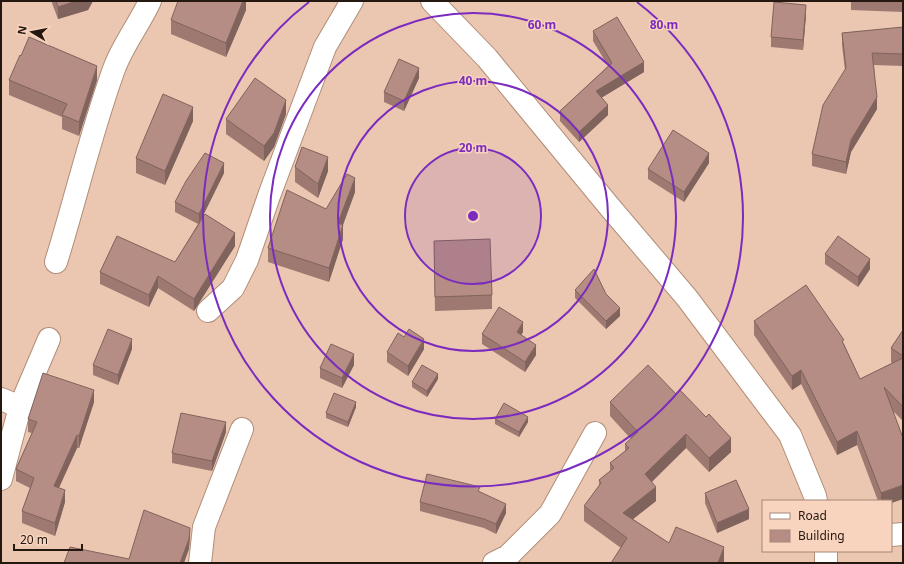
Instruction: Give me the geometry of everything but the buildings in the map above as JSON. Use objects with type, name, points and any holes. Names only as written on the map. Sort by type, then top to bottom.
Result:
[{"type":"street","points":[[56,262],[76,197],[96,123],[115,67],[150,1]]},
{"type":"street","points":[[208,311],[233,288],[247,260],[270,193],[325,47],[352,1]]},
{"type":"street","points":[[432,1],[487,58],[687,298],[790,435],[816,500]]},
{"type":"street","points":[[1,479],[11,403],[49,339]]},
{"type":"street","points":[[200,563],[204,527],[242,429]]},
{"type":"street","points":[[494,563],[508,556],[550,514],[595,433]]},
{"type":"street","points":[[892,535],[903,534]]},
{"type":"street","points":[[826,552],[826,563]]}]
